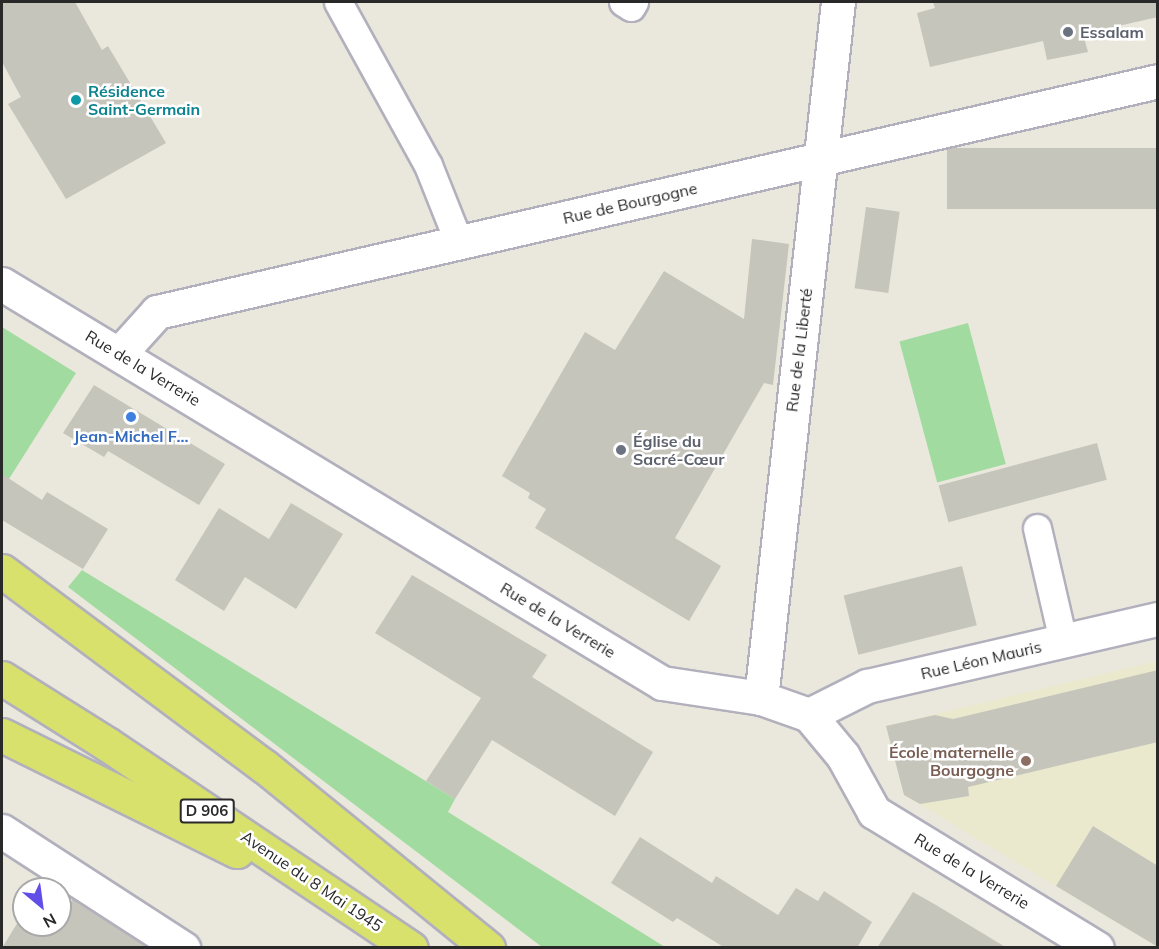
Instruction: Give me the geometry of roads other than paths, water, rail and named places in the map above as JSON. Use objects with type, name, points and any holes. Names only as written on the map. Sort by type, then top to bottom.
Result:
[{"type":"main road","points":[[2,571],[264,766],[488,948]]},
{"type":"main road","name":"Avenue du 8 Mai 1945","points":[[2,678],[117,750],[334,899],[411,948]]},
{"type":"main road","points":[[2,735],[334,899]]},
{"type":"street","name":"Rue de la Liberté","points":[[760,698],[838,2]]},
{"type":"street","name":"Rue de Bourgogne","points":[[119,354],[157,312],[1158,81]]},
{"type":"street","name":"Rue de la Verrerie","points":[[2,284],[662,683],[760,698],[809,715],[843,756],[874,812],[1097,948]]},
{"type":"street","name":"Rue Léon Mauris","points":[[809,715],[867,686],[1158,619]]},
{"type":"street","points":[[2,831],[183,948]]},
{"type":"lane","points":[[338,2],[428,165],[459,243]]},
{"type":"lane","points":[[623,2],[631,7],[634,2]]},
{"type":"lane","points":[[1037,528],[1063,641]]},
{"type":"place","name":"Essalam","points":[[1068,32]]},
{"type":"place","name":"Résidence Saint-Germain","points":[[76,100]]},
{"type":"place","name":"Jean-Michel F...","points":[[131,417]]},
{"type":"place","name":"Église du Sacré-Cœur","points":[[621,450]]},
{"type":"place","name":"École maternelle Bourgogne","points":[[1026,761]]}]
